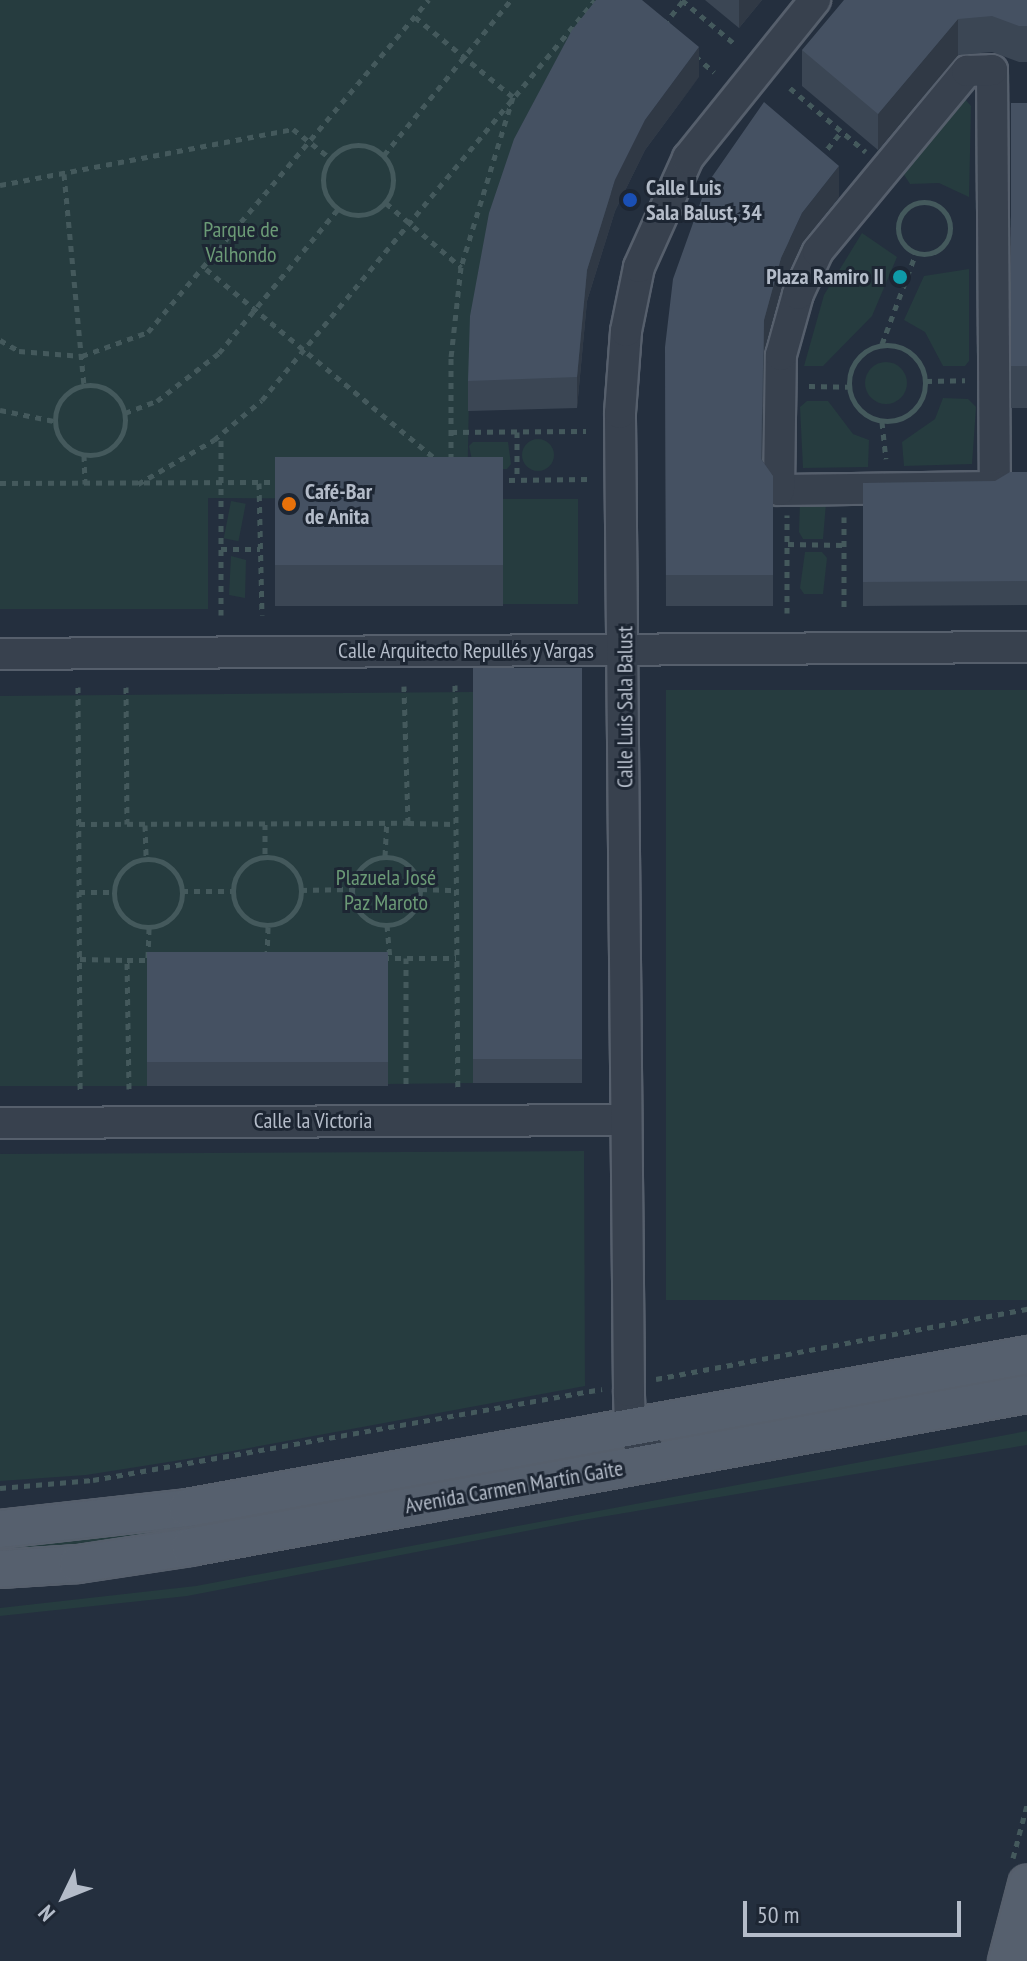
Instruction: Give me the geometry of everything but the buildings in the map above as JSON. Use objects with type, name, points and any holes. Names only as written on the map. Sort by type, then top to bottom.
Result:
[{"type":"main road","name":"Avenida Carmen Martín Gaite","points":[[0,1529],[187,1508],[630,1424],[1027,1355]]},
{"type":"main road","name":"Avenida Carmen Martín Gaite","points":[[0,1569],[78,1564],[190,1547],[1027,1394]]},
{"type":"main road","points":[[1007,1961],[1027,1884]]},
{"type":"street","name":"Calle Luis Sala Balust","points":[[630,1424],[625,649],[620,413],[626,331],[639,267],[688,158],[815,0]]},
{"type":"street","points":[[992,70],[995,487],[779,490],[781,355],[798,294],[818,251],[859,200],[967,71],[992,70]]},
{"type":"street","name":"Calle Arquitecto Repullés y Vargas","points":[[0,654],[1027,647]]},
{"type":"street","name":"Calle la Victoria","points":[[0,1123],[626,1120]]},
{"type":"street","points":[[630,1424],[639,1443],[660,1460]]},
{"type":"path","points":[[0,340],[19,351],[82,356],[148,332],[206,269],[429,0]]},
{"type":"path","points":[[384,155],[511,0]]},
{"type":"path","points":[[138,484],[221,434],[262,400],[595,0]]},
{"type":"path","points":[[661,29],[682,0],[736,45]]},
{"type":"path","points":[[415,16],[513,97]]},
{"type":"path","points":[[649,19],[672,38]]},
{"type":"path","points":[[682,46],[714,72]]},
{"type":"path","points":[[790,88],[886,169]]},
{"type":"path","points":[[206,269],[451,471],[451,358],[461,267],[513,97]]},
{"type":"path","points":[[0,185],[293,129],[330,158]]},
{"type":"path","points":[[816,163],[842,131]]},
{"type":"path","points":[[348,145],[366,145],[384,155],[394,184],[386,203],[355,216],[338,209],[323,183],[330,158],[348,145]]},
{"type":"path","points":[[805,154],[859,200]]},
{"type":"path","points":[[64,174],[84,384]]},
{"type":"path","points":[[932,202],[946,212],[948,240],[929,254],[916,253],[903,244],[898,229],[902,213],[915,203],[932,202]]},
{"type":"path","points":[[386,203],[461,267]]},
{"type":"path","points":[[125,413],[157,401],[198,373],[338,209]]},
{"type":"path","points":[[882,344],[912,353],[926,381],[913,411],[882,422],[865,416],[848,387],[856,358],[882,344],[916,253]]},
{"type":"path","points":[[926,381],[994,380]]},
{"type":"path","points":[[84,384],[110,390],[125,413],[120,439],[111,449],[84,455],[63,443],[54,421],[63,397],[84,384]]},
{"type":"path","points":[[781,385],[848,387]]},
{"type":"path","points":[[0,410],[54,421]]},
{"type":"path","points":[[882,422],[889,488]]},
{"type":"path","points":[[451,432],[586,431]]},
{"type":"path","points":[[517,432],[517,479]]},
{"type":"path","points":[[221,434],[221,615]]},
{"type":"path","points":[[84,455],[85,484]]},
{"type":"path","points":[[491,480],[588,479]]},
{"type":"path","points":[[0,483],[288,482]]},
{"type":"path","points":[[259,483],[262,615]]},
{"type":"path","points":[[844,488],[844,612]]},
{"type":"path","points":[[787,490],[787,613]]},
{"type":"path","points":[[788,544],[844,545]]},
{"type":"path","points":[[221,549],[260,549]]},
{"type":"path","points":[[455,685],[458,1087]]},
{"type":"path","points":[[404,686],[408,823]]},
{"type":"path","points":[[78,687],[80,1090]]},
{"type":"path","points":[[126,687],[127,824]]},
{"type":"path","points":[[385,856],[387,822]]},
{"type":"path","points":[[79,824],[455,824]]},
{"type":"path","points":[[265,824],[265,857]]},
{"type":"path","points":[[145,825],[146,858]]},
{"type":"path","points":[[385,856],[409,865],[421,889],[411,914],[387,925],[362,915],[352,889],[362,866],[385,856]]},
{"type":"path","points":[[265,857],[290,866],[301,890],[292,915],[268,926],[242,916],[232,891],[242,867],[265,857]]},
{"type":"path","points":[[146,858],[171,867],[182,891],[173,917],[149,927],[123,917],[113,892],[123,869],[146,858]]},
{"type":"path","points":[[301,890],[352,889]]},
{"type":"path","points":[[421,889],[456,890]]},
{"type":"path","points":[[182,891],[232,891]]},
{"type":"path","points":[[79,892],[113,892]]},
{"type":"path","points":[[387,925],[390,957]]},
{"type":"path","points":[[267,960],[268,926]]},
{"type":"path","points":[[148,960],[149,927]]},
{"type":"path","points":[[375,958],[456,958]]},
{"type":"path","points":[[406,958],[406,1088]]},
{"type":"path","points":[[80,959],[163,960]]},
{"type":"path","points":[[253,960],[283,959]]},
{"type":"path","points":[[127,960],[129,1089]]},
{"type":"path","points":[[644,1381],[1027,1309]]},
{"type":"path","points":[[0,1488],[93,1480],[611,1387]]},
{"type":"green space","name":"Parque de Valhondo","points":[[0,0],[621,0],[470,346],[467,499],[208,498],[208,609],[0,609]]},
{"type":"green space","points":[[964,98],[971,106],[969,197],[939,183],[910,184],[903,173]]},
{"type":"green space","points":[[862,233],[897,257],[872,316],[823,366],[804,366],[824,295]]},
{"type":"green space","points":[[969,269],[969,361],[965,366],[943,366],[925,332],[904,320],[924,276]]},
{"type":"green space","points":[[886,362],[901,368],[907,383],[901,398],[886,404],[871,398],[865,383],[871,368]]},
{"type":"green space","points":[[943,398],[968,399],[976,407],[972,464],[904,466],[902,442],[935,419]]},
{"type":"green space","points":[[807,401],[828,401],[853,434],[869,440],[868,467],[803,468],[800,407]]},
{"type":"green space","points":[[538,439],[549,444],[554,455],[549,466],[538,471],[527,466],[522,455],[527,444]]},
{"type":"green space","points":[[473,442],[508,442],[511,464],[507,469],[474,469],[469,446]]},
{"type":"green space","points":[[503,499],[578,499],[578,604],[503,604]]},
{"type":"green space","points":[[231,501],[246,504],[238,541],[224,538]]},
{"type":"green space","points":[[800,501],[826,503],[823,539],[803,539],[799,532]]},
{"type":"green space","points":[[805,552],[822,552],[827,558],[823,594],[804,594],[800,588]]},
{"type":"green space","points":[[231,556],[246,560],[245,598],[229,595]]},
{"type":"green space","points":[[666,690],[1027,690],[1027,1300],[666,1300]]},
{"type":"green space","name":"Plazuela José Paz Maroto","points":[[473,692],[474,1083],[387,1084],[388,977],[148,975],[149,1086],[0,1086],[0,696]]},
{"type":"green space","points":[[584,1151],[585,1386],[200,1457],[86,1475],[0,1481],[0,1154]]},
{"type":"green space","points":[[1027,1431],[1027,1445],[583,1520],[187,1596],[0,1616],[0,1608],[196,1586]]},
{"type":"green space","points":[[575,1451],[576,1458],[198,1529],[197,1519]]},
{"type":"green space","points":[[174,1523],[176,1532],[0,1554],[0,1543]]},
{"type":"place","name":"Calle Luis Sala Balust, 34","points":[[630,200]]},
{"type":"place","name":"Plaza Ramiro II","points":[[900,277]]},
{"type":"place","name":"Café-Bar de Anita","points":[[289,504]]}]
